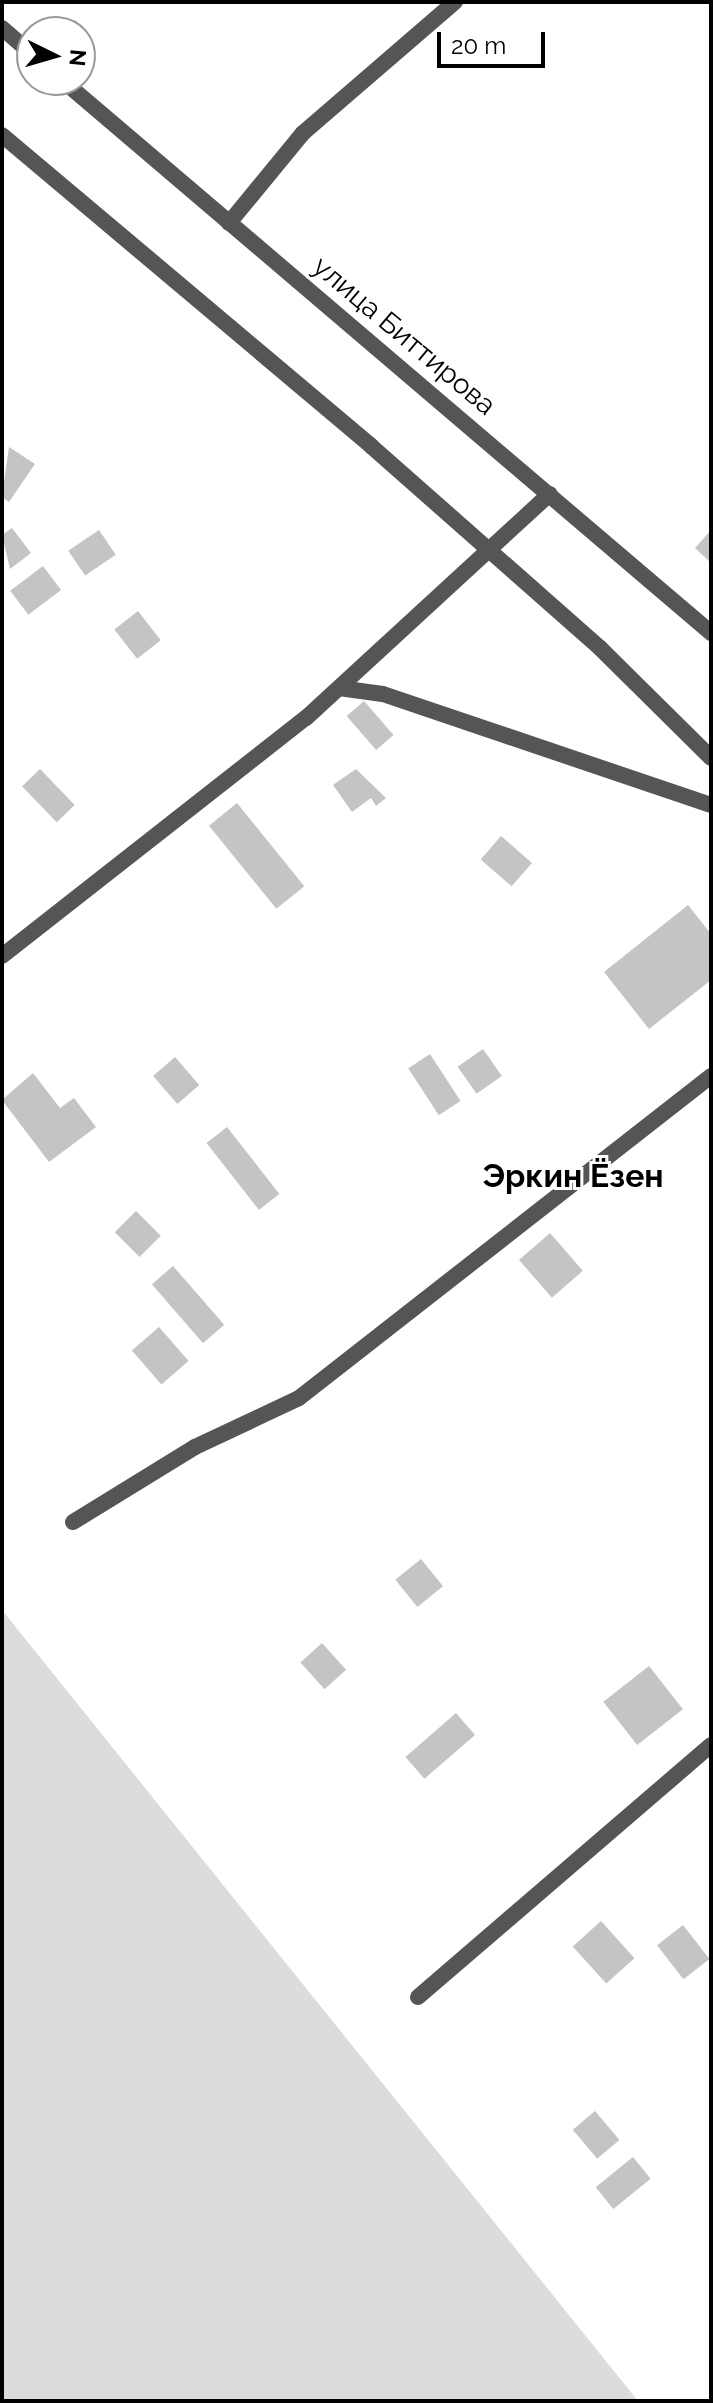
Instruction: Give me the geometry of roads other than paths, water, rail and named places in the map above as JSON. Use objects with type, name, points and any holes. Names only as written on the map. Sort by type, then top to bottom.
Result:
[{"type":"street","points":[[229,223],[303,133],[455,2]]},
{"type":"street","name":"улица Биттирова","points":[[81,96],[711,633]]},
{"type":"street","points":[[2,135],[487,549],[711,758]]},
{"type":"street","points":[[2,956],[339,688],[550,494]]},
{"type":"street","points":[[339,688],[383,694],[711,805]]},
{"type":"street","points":[[73,1522],[195,1447],[299,1398],[711,1076]]},
{"type":"street","points":[[418,1997],[711,1745]]},
{"type":"district","name":"Эркин Ёзен","points":[[573,1176]]}]
